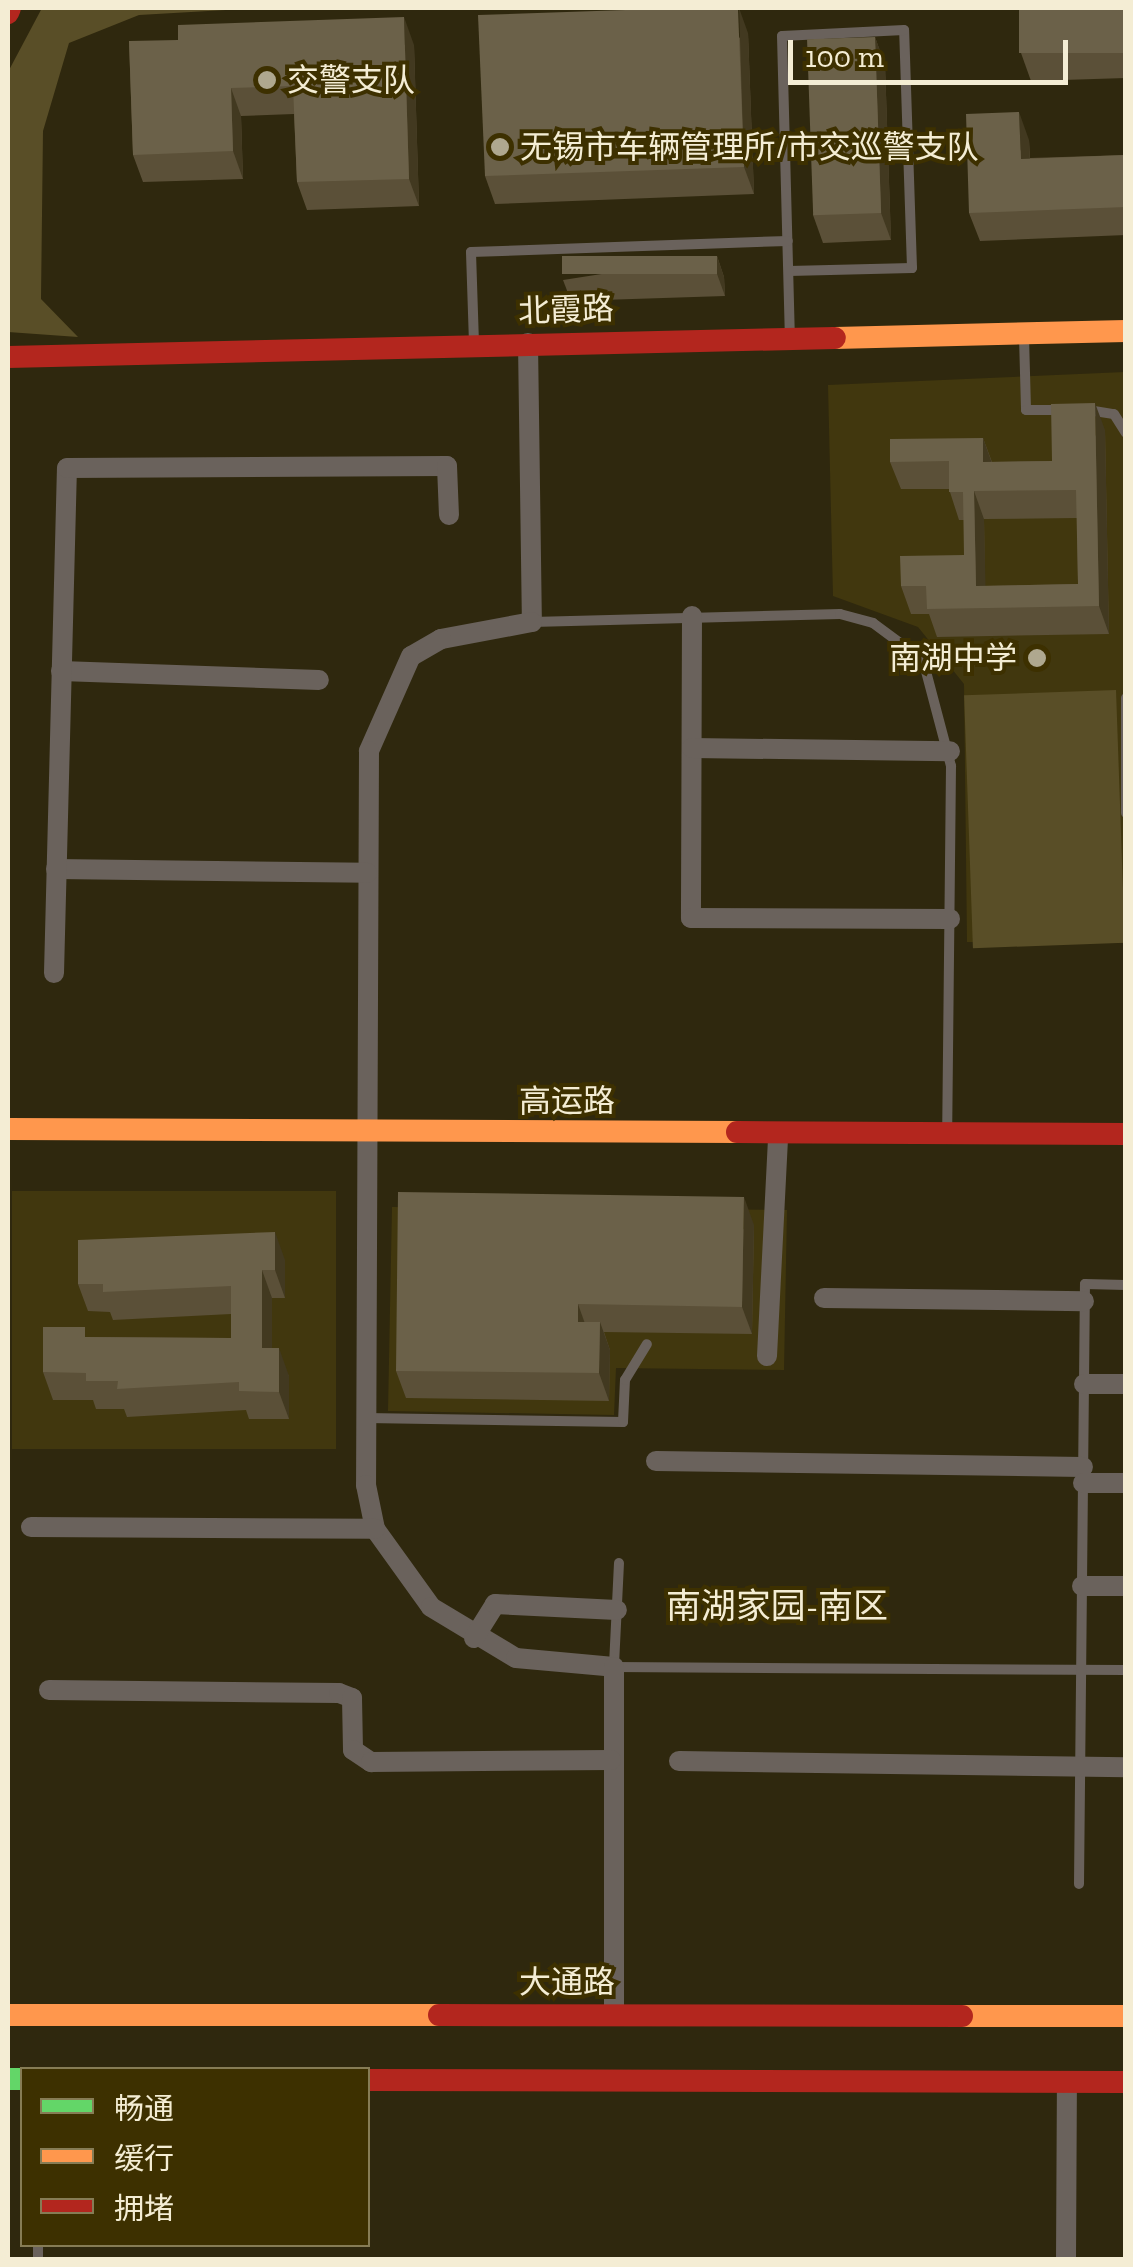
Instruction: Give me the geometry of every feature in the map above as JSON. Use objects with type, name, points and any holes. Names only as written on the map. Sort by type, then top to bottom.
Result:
[{"type":"street","name":"北霞路","points":[[8,360],[1126,331]]},
{"type":"street","name":"北霞路","points":[[8,360],[474,345],[528,348],[790,336],[1126,338]]},
{"type":"street","points":[[528,348],[532,622],[442,639],[412,656],[391,684],[369,752],[363,1136],[366,1418],[375,1529],[430,1607],[474,1638],[516,1658],[614,1668],[611,1760],[614,2015]]},
{"type":"street","points":[[54,972],[67,468],[448,466],[449,514]]},
{"type":"street","points":[[692,616],[691,918],[950,919]]},
{"type":"street","points":[[61,671],[319,680]]},
{"type":"street","points":[[692,748],[950,752]]},
{"type":"street","points":[[56,869],[367,873]]},
{"type":"street","name":"高运路","points":[[8,1133],[778,1140],[1126,1134]]},
{"type":"street","name":"高运路","points":[[363,1136],[1126,1142]]},
{"type":"street","points":[[767,1356],[778,1140]]},
{"type":"street","points":[[824,1298],[1084,1301]]},
{"type":"street","points":[[1084,1384],[1126,1384]]},
{"type":"street","points":[[656,1461],[1083,1475],[1126,1483]]},
{"type":"street","points":[[31,1526],[375,1529]]},
{"type":"street","points":[[1082,1586],[1126,1586]]},
{"type":"street","points":[[474,1638],[495,1604],[617,1610]]},
{"type":"street","points":[[49,1690],[339,1693],[352,1698],[353,1750],[371,1762],[611,1760]]},
{"type":"street","points":[[680,1760],[1126,1767]]},
{"type":"street","name":"大通路","points":[[8,2015],[1126,2016]]},
{"type":"street","points":[[370,2080],[1126,2082]]},
{"type":"street","points":[[1066,2260],[1067,2082]]},
{"type":"lane","points":[[789,271],[912,268],[904,30],[782,36],[790,336]]},
{"type":"lane","points":[[474,345],[471,252],[788,241]]},
{"type":"lane","points":[[1024,336],[1026,410],[1098,410],[1126,433]]},
{"type":"lane","points":[[532,622],[810,612],[874,623],[923,660],[950,752],[947,1138]]},
{"type":"lane","points":[[1126,698],[1126,814]]},
{"type":"lane","points":[[1079,1884],[1084,1284],[1126,1285]]},
{"type":"lane","points":[[366,1418],[623,1422],[625,1380],[647,1344]]},
{"type":"lane","points":[[619,1563],[614,1668],[1126,1670]]},
{"type":"shaded area","points":[[42,8],[260,8],[139,15],[69,43],[43,131],[41,299],[78,337],[8,332],[8,72]]},
{"type":"shaded area","name":"南湖中学","points":[[1125,372],[1125,943],[967,942],[964,684],[918,627],[833,596],[828,385]]},
{"type":"shaded area","points":[[1116,690],[1125,943],[973,948],[964,695]]},
{"type":"shaded area","points":[[12,1191],[336,1191],[336,1449],[12,1449]]},
{"type":"shaded area","points":[[392,1207],[787,1210],[784,1370],[616,1368],[614,1415],[388,1411]]},
{"type":"building","points":[[738,8],[744,167],[485,176],[478,15]]},
{"type":"building","points":[[1019,8],[1126,8],[1126,53],[1019,53]]},
{"type":"building","points":[[404,17],[409,179],[297,182],[293,86],[231,88],[233,151],[133,155],[129,41],[178,40],[178,25]]},
{"type":"building","points":[[875,37],[881,213],[813,215],[807,39]]},
{"type":"building","points":[[1019,112],[1021,159],[1126,155],[1126,207],[969,213],[966,114]]},
{"type":"building","points":[[562,256],[717,256],[717,274],[562,274]]},
{"type":"building","points":[[1095,403],[1099,606],[927,609],[926,586],[901,586],[900,556],[964,555],[963,492],[949,492],[949,461],[890,462],[890,439],[983,438],[983,462],[1052,461],[1051,404]],"holes":[[[1076,490],[1078,584],[976,586],[974,491]]]},
{"type":"building","points":[[398,1192],[744,1197],[742,1307],[578,1304],[578,1322],[600,1322],[599,1373],[396,1371]]},
{"type":"building","points":[[275,1232],[275,1270],[262,1270],[262,1348],[279,1348],[279,1392],[239,1391],[239,1382],[117,1389],[118,1381],[86,1381],[86,1373],[43,1372],[43,1327],[85,1327],[85,1337],[231,1338],[231,1286],[103,1292],[103,1284],[78,1284],[78,1240]]},
{"type":"traffic: fast","points":[[8,2079],[20,2079]]},
{"type":"traffic: slow","points":[[835,338],[1126,331]]},
{"type":"traffic: slow","points":[[8,1129],[737,1132]]},
{"type":"traffic: slow","points":[[8,2015],[439,2015]]},
{"type":"traffic: slow","points":[[962,2016],[1126,2016]]},
{"type":"traffic: jam","points":[[8,13],[10,8]]},
{"type":"traffic: jam","points":[[8,357],[835,338]]},
{"type":"traffic: jam","points":[[737,1132],[1126,1134]]},
{"type":"traffic: jam","points":[[439,2015],[962,2016]]},
{"type":"traffic: jam","points":[[370,2080],[1126,2082]]},
{"type":"place","name":"交警支队","points":[[267,80]]},
{"type":"place","name":"无锡市车辆管理所/市交巡警支队","points":[[500,147]]},
{"type":"place","name":"南湖中学","points":[[1037,658]]},
{"type":"district","name":"南湖家园-南区","points":[[777,1606]]}]
